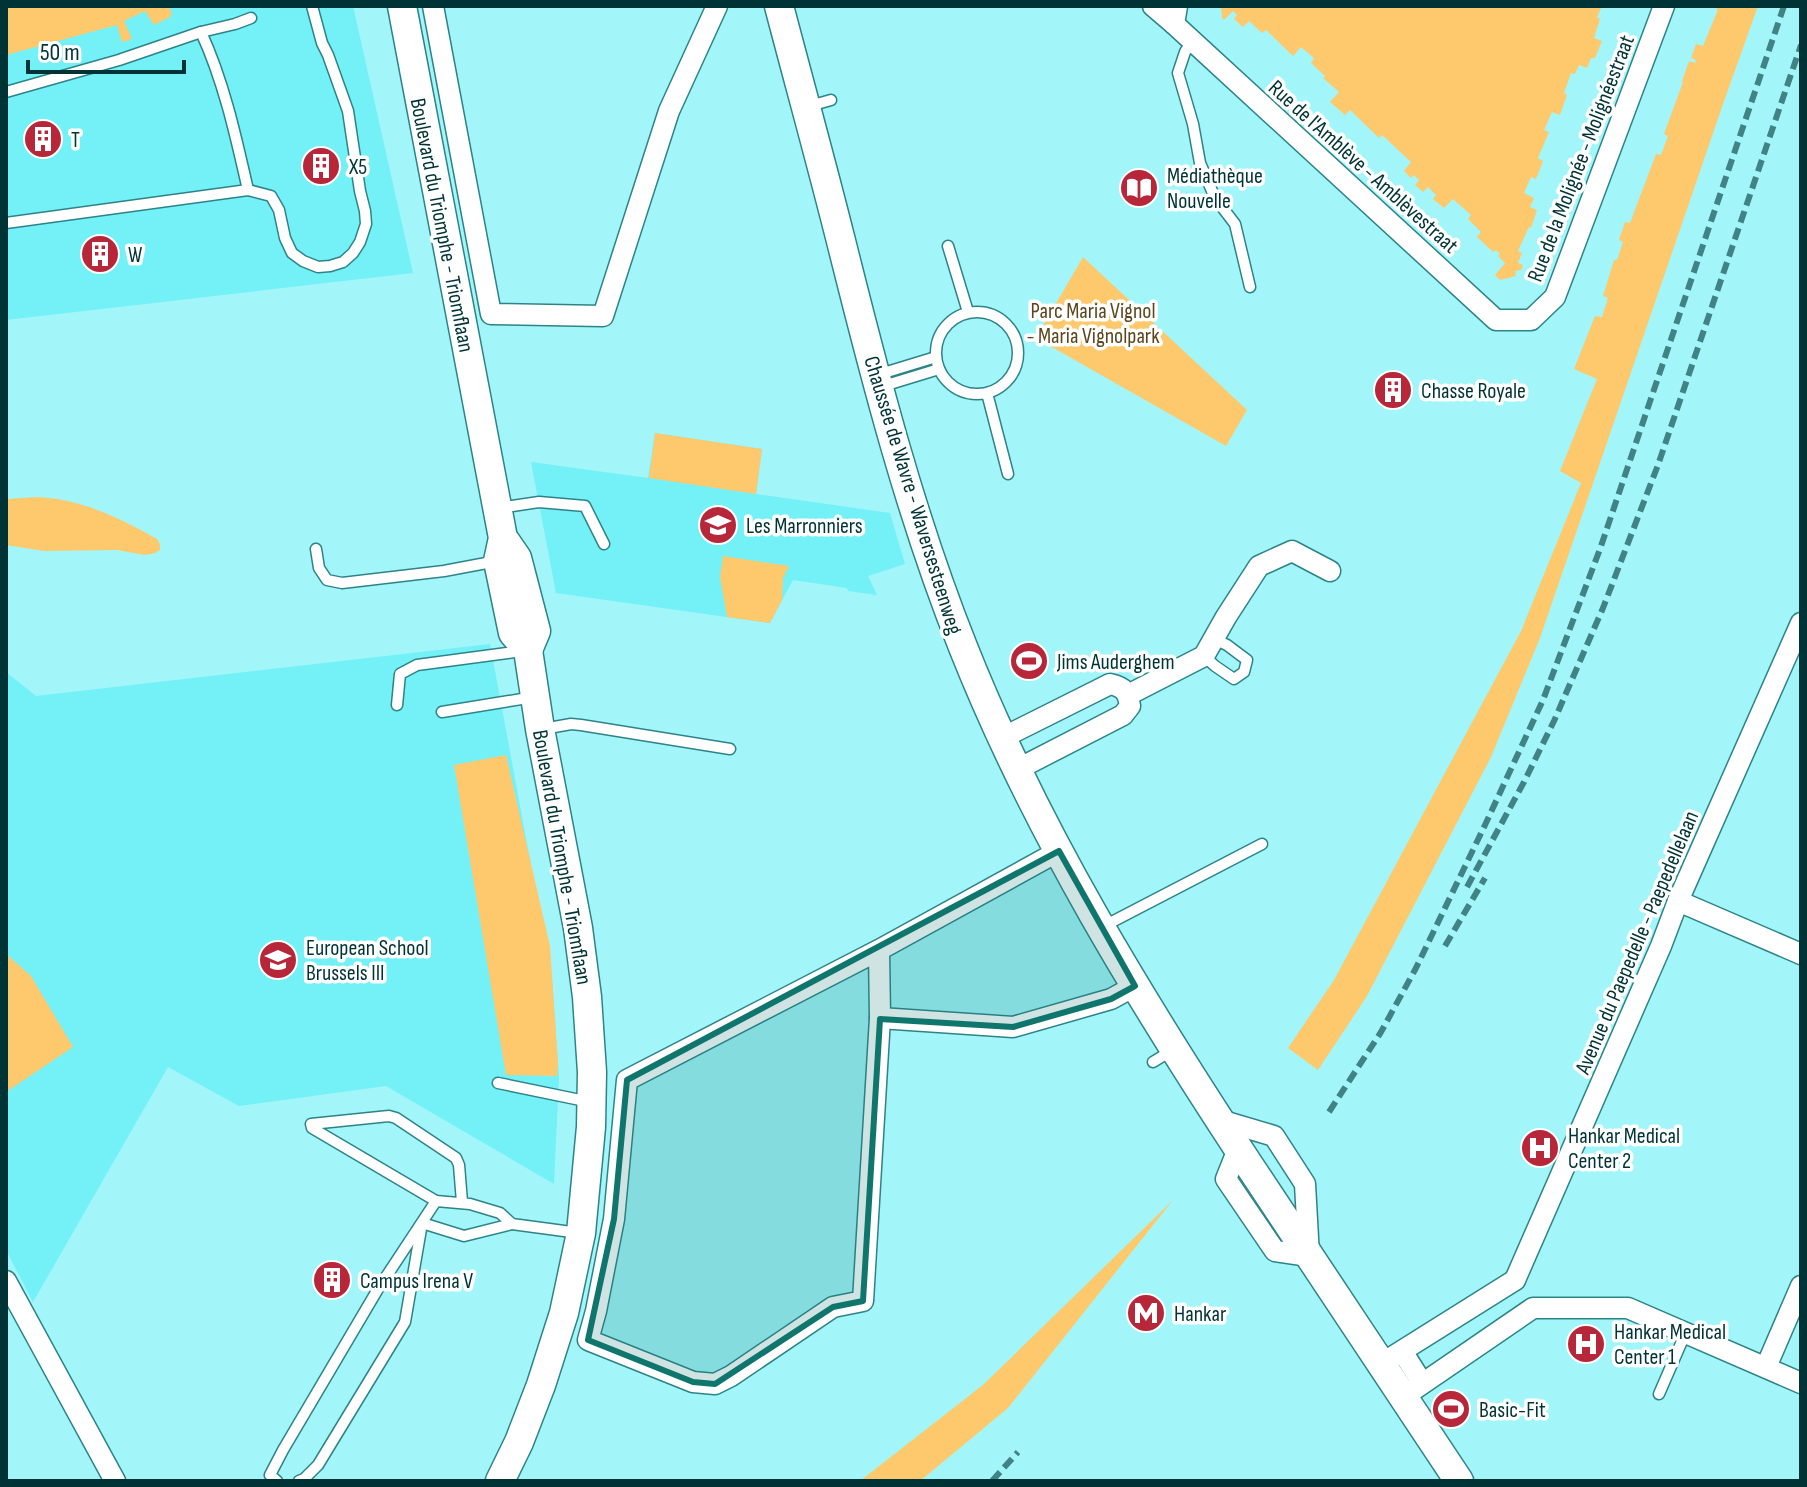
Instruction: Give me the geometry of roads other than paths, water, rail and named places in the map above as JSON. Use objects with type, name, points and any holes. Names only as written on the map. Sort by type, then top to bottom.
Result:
[{"type":"main road","name":"Boulevard du Triomphe - Triomflaan","points":[[402,6],[506,552],[513,633],[528,650],[578,928],[592,1072],[588,1170],[581,1233],[564,1313],[541,1385],[500,1481]]},
{"type":"main road","name":"Chaussée de Wavre - Waversesteenweg","points":[[779,6],[819,103],[877,382],[906,485],[963,648],[1002,738],[1059,851],[1135,986],[1163,1056],[1220,1120],[1309,1256],[1394,1361],[1411,1387],[1459,1481]]},
{"type":"street","name":"Boulevard du Triomphe - Triomflaan","points":[[433,6],[491,314],[603,316],[669,111],[717,6]]},
{"type":"street","name":"Rue de l'Amblève - Amblèvestraat","points":[[1153,6],[1176,15],[1192,41],[1496,320],[1531,320]]},
{"type":"street","name":"Rue de la Molignée - Molignéestraat","points":[[1531,320],[1555,297],[1664,6]]},
{"type":"street","points":[[1128,695],[1209,648],[1259,566],[1292,551],[1330,571]]},
{"type":"street","name":"Avenue du Paepedelle - Paepedellelaan","points":[[1515,1280],[1801,623]]},
{"type":"street","points":[[1002,738],[1110,684],[1121,686],[1128,695],[1130,706],[1123,715],[1018,769]]},
{"type":"street","points":[[879,950],[880,1018],[863,1301],[833,1307],[715,1384],[693,1382],[588,1340],[614,1219],[627,1080],[879,950],[1059,851]]},
{"type":"street","points":[[1678,901],[1801,954]]},
{"type":"street","points":[[880,1018],[1013,1027],[1111,999],[1135,986]]},
{"type":"street","points":[[1220,1120],[1274,1136],[1305,1184],[1309,1256]]},
{"type":"street","points":[[1394,1361],[1515,1280],[1533,1308]]},
{"type":"street","points":[[6,1281],[115,1481]]},
{"type":"street","points":[[1766,1367],[1801,1286]]},
{"type":"street","points":[[1411,1387],[1533,1308],[1628,1308],[1801,1383]]},
{"type":"lane","points":[[6,223],[248,190],[271,196],[279,210],[292,253],[318,267],[343,262],[360,242],[366,224],[365,211],[348,111],[322,43],[312,6]]},
{"type":"lane","points":[[6,92],[251,18]]},
{"type":"lane","points":[[201,32],[231,118],[248,190]]},
{"type":"lane","points":[[1192,41],[1178,73],[1193,124],[1200,163],[1215,198],[1235,224],[1250,287]]},
{"type":"lane","points":[[948,246],[968,312]]},
{"type":"lane","points":[[968,312],[994,315],[1005,322],[1013,332],[1017,345],[1015,369],[999,388],[987,393],[975,394],[953,387],[937,363],[936,345],[940,334],[957,316],[968,312]]},
{"type":"lane","points":[[877,382],[937,363]]},
{"type":"lane","points":[[987,393],[1008,474]]},
{"type":"lane","points":[[497,508],[539,502],[585,506],[604,544]]},
{"type":"lane","points":[[316,549],[319,568],[327,580],[342,583],[444,571],[506,552]]},
{"type":"lane","points":[[1227,645],[1247,660],[1247,677],[1234,679],[1215,666],[1209,648],[1227,645]]},
{"type":"lane","points":[[397,705],[400,674],[417,665],[528,650]]},
{"type":"lane","points":[[442,712],[535,697]]},
{"type":"lane","points":[[540,729],[581,725],[730,749]]},
{"type":"lane","points":[[1102,927],[1262,844]]},
{"type":"lane","points":[[498,1083],[592,1102]]},
{"type":"lane","points":[[462,1202],[456,1158],[402,1121],[389,1116],[311,1124],[312,1128],[436,1201],[462,1202],[500,1213],[512,1224]]},
{"type":"lane","points":[[277,1481],[270,1475],[283,1450],[378,1289],[436,1201]]},
{"type":"lane","points":[[422,1223],[464,1236],[512,1224],[581,1233]]},
{"type":"lane","points":[[299,1481],[318,1465],[405,1322],[422,1223]]},
{"type":"lane","points":[[1659,1394],[1686,1332]]},
{"type":"railway","points":[[1329,1112],[1381,1032],[1416,968],[1543,700],[1600,549],[1784,6]]},
{"type":"railway","points":[[1467,887],[1554,721],[1603,608],[1658,465],[1801,45]]},
{"type":"railway","points":[[1445,946],[1485,878]]},
{"type":"railway","points":[[992,1481],[1018,1452]]},
{"type":"place","name":"T","points":[[43,139]]},
{"type":"place","name":"X5","points":[[321,166]]},
{"type":"place","name":"Médiathèque Nouvelle","points":[[1139,188]]},
{"type":"place","name":"W","points":[[100,254]]},
{"type":"place","name":"Chasse Royale","points":[[1393,390]]},
{"type":"place","name":"Les Marronniers","points":[[718,525]]},
{"type":"place","name":"Jims Auderghem","points":[[1029,661]]},
{"type":"place","name":"European School Brussels III","points":[[278,960]]},
{"type":"place","name":"Hankar Medical Center 2","points":[[1540,1148]]},
{"type":"place","name":"Campus Irena V","points":[[332,1280]]},
{"type":"place","name":"Hankar","points":[[1146,1313]]},
{"type":"place","name":"Hankar Medical Center 1","points":[[1586,1344]]},
{"type":"place","name":"Basic-Fit","points":[[1451,1409]]},
{"type":"park label","name":"Parc Maria Vignol - Maria Vignolpark","points":[[1093,322]]}]
